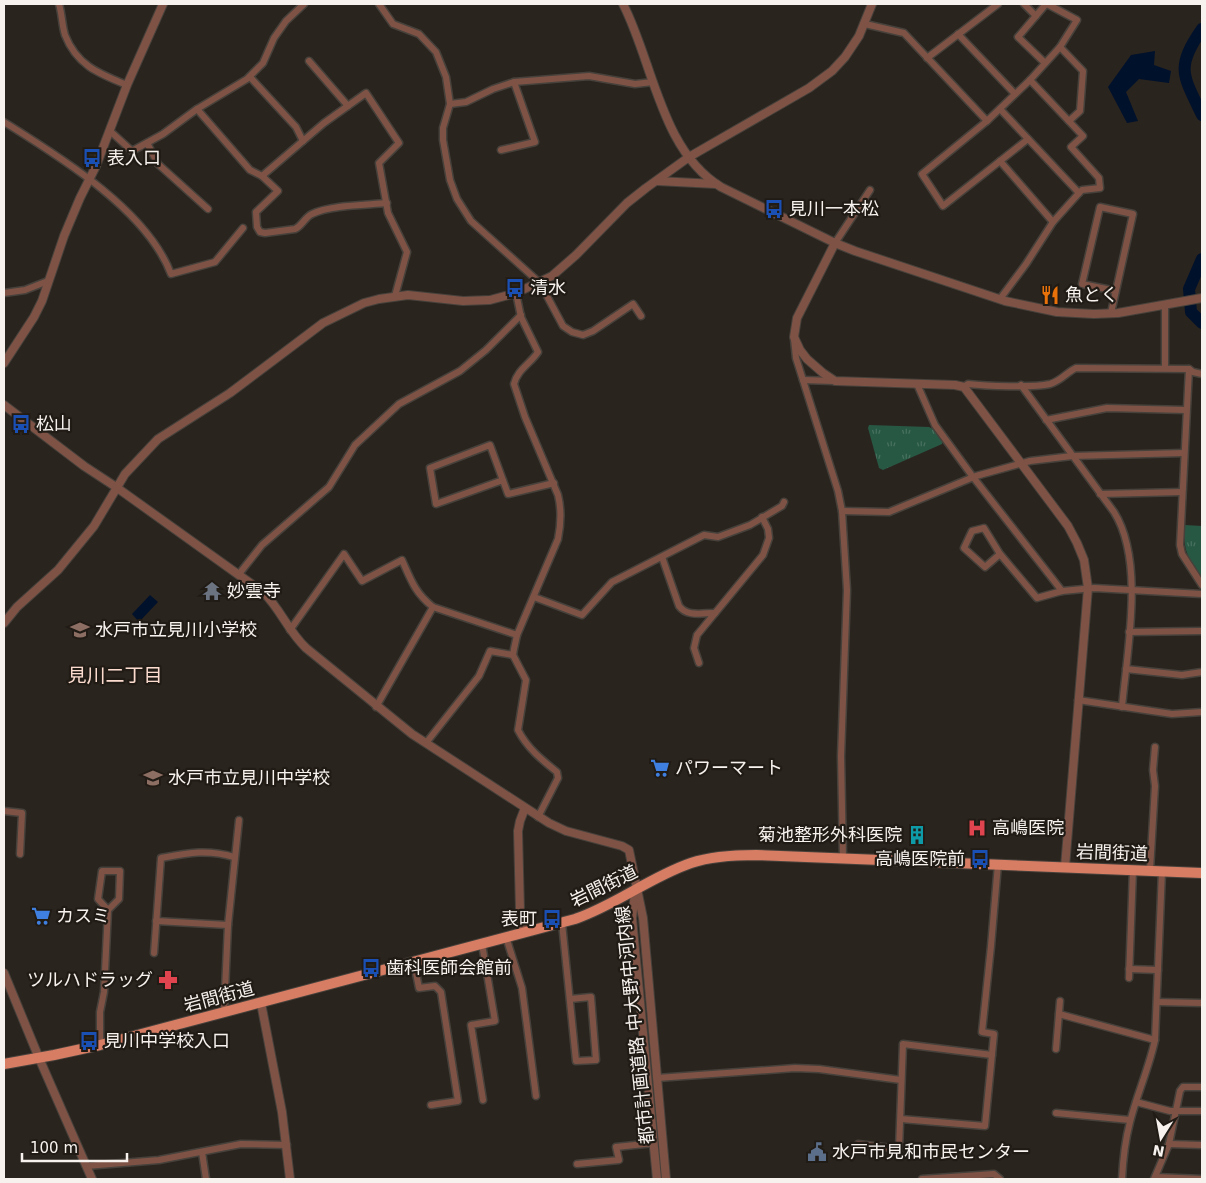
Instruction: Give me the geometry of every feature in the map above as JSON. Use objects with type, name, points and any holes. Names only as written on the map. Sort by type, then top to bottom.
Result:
[{"type":"main road","name":"岩間街道","points":[[4,1064],[100,1045],[562,923],[600,909],[671,871],[710,858],[742,855],[843,858],[1202,873]]},
{"type":"street","points":[[59,4],[65,34],[77,54],[92,70],[128,85]]},
{"type":"street","points":[[4,362],[38,309],[64,236],[163,4]]},
{"type":"street","points":[[110,131],[132,151],[162,134],[197,109],[250,77],[263,64],[274,38],[286,21],[304,4]]},
{"type":"street","points":[[379,4],[393,24],[419,34],[436,52],[446,77],[450,104],[443,140],[450,180],[457,199],[471,220],[540,283],[563,326],[572,332],[588,334],[633,304],[642,316]]},
{"type":"street","points":[[623,4],[637,33],[653,82],[673,131],[689,157],[716,184],[835,243],[1000,299],[1034,308],[1065,313],[1111,313],[1200,298]]},
{"type":"street","points":[[4,623],[17,607],[58,570],[94,526],[116,487],[133,464],[158,439],[230,393],[323,324],[364,303],[395,296],[419,295],[452,300],[478,301],[516,293],[540,283],[563,267],[627,203],[656,181],[689,157],[809,88],[840,64],[853,47],[865,24],[872,4]]},
{"type":"street","points":[[927,58],[998,4]]},
{"type":"street","points":[[1024,4],[1036,16]]},
{"type":"street","points":[[1028,139],[943,206],[922,174],[987,121],[1030,80],[1060,47],[1077,20],[1046,4],[1018,37],[1045,63]]},
{"type":"street","points":[[865,24],[904,33],[987,121]]},
{"type":"street","points":[[958,34],[1015,94]]},
{"type":"street","points":[[1060,47],[1084,71],[1080,111],[1069,121]]},
{"type":"street","points":[[309,61],[348,106]]},
{"type":"street","points":[[450,104],[466,102],[493,89],[514,82],[589,76],[635,84],[653,82]]},
{"type":"street","points":[[250,77],[296,127],[303,141]]},
{"type":"street","points":[[1000,299],[1026,264],[1053,222],[1079,193],[1082,190],[1100,188],[1099,178],[1071,147],[1083,136],[1030,80]]},
{"type":"street","points":[[501,150],[535,142],[514,82]]},
{"type":"street","points":[[262,176],[324,123],[366,93],[399,143],[379,163],[388,213],[407,252],[395,296]]},
{"type":"street","points":[[197,109],[250,170],[262,176],[278,191],[256,212],[257,227],[260,232],[295,229],[310,215],[323,210],[387,203]]},
{"type":"street","points":[[1000,109],[1079,193]]},
{"type":"street","points":[[4,122],[114,199],[144,230],[160,252],[171,274],[215,262],[243,228]]},
{"type":"street","points":[[147,143],[158,164],[208,209]]},
{"type":"street","points":[[1000,161],[1053,222]]},
{"type":"street","points":[[656,181],[716,184]]},
{"type":"street","points":[[843,858],[841,756],[847,590],[842,511],[838,491],[796,358],[794,337],[797,318],[835,243],[870,190]]},
{"type":"street","points":[[1111,313],[1116,292],[1133,214],[1100,207],[1082,284],[1116,292]]},
{"type":"street","points":[[4,293],[25,290],[48,282]]},
{"type":"street","points":[[516,293],[521,315],[538,352],[534,359],[515,378],[514,384],[525,417],[554,483],[560,503],[562,523],[558,539],[517,635],[513,655],[526,680],[518,730],[521,737],[539,758],[557,772],[558,778],[538,817]]},
{"type":"street","points":[[1165,305],[1165,368]]},
{"type":"street","points":[[239,574],[262,545],[329,487],[355,446],[399,404],[460,371],[486,350],[521,315]]},
{"type":"street","points":[[794,337],[800,350],[813,365],[835,380]]},
{"type":"street","points":[[964,388],[968,384],[1050,384],[1066,376],[1070,370],[1076,368],[1189,369],[1202,374]]},
{"type":"street","points":[[1189,369],[1180,545],[1182,554],[1202,585]]},
{"type":"street","points":[[803,380],[955,385],[964,388],[1074,536],[1084,560],[1088,588],[1065,867]]},
{"type":"street","points":[[917,384],[935,425],[1062,591]]},
{"type":"street","points":[[1021,385],[1114,512],[1125,532],[1130,559],[1132,591],[1122,707]]},
{"type":"street","points":[[4,405],[84,466],[264,593],[275,604],[290,630],[306,648],[376,707],[426,743],[538,817],[558,828],[627,848],[631,857],[636,889]]},
{"type":"street","points":[[1046,420],[1107,408],[1186,410]]},
{"type":"street","points":[[503,480],[436,504],[430,468],[490,445],[503,480],[508,494],[554,483]]},
{"type":"street","points":[[842,511],[889,512],[973,477],[1021,463],[1072,456],[1184,453]]},
{"type":"street","points":[[1100,494],[1182,492]]},
{"type":"street","points":[[534,597],[582,615],[612,582],[704,535],[718,537],[750,525],[782,506],[784,502]]},
{"type":"street","points":[[699,663],[694,648],[697,636],[763,555],[769,538],[768,529],[762,517]]},
{"type":"street","points":[[1000,554],[985,566],[964,548],[972,531],[984,528],[1000,554],[1038,598],[1062,591],[1088,588],[1202,594]]},
{"type":"street","points":[[290,630],[344,554],[362,581],[402,560],[416,591],[422,599],[433,607],[517,635]]},
{"type":"street","points":[[662,557],[682,611],[690,613],[715,613]]},
{"type":"street","points":[[376,707],[433,607]]},
{"type":"street","points":[[1129,632],[1202,631]]},
{"type":"street","points":[[426,743],[479,676],[490,650],[513,655]]},
{"type":"street","points":[[1126,669],[1182,675],[1202,672]]},
{"type":"street","points":[[1078,700],[1172,714],[1202,712]]},
{"type":"street","points":[[1150,870],[1155,786],[1153,770],[1155,747]]},
{"type":"street","points":[[524,933],[520,911],[518,831],[525,808]]},
{"type":"street","points":[[4,812],[22,813],[20,854]]},
{"type":"street","points":[[224,1012],[228,925],[239,820]]},
{"type":"street","points":[[154,954],[161,858],[197,852],[216,852],[234,857]]},
{"type":"street","points":[[901,1119],[985,1126],[994,1034],[982,1032],[998,864]]},
{"type":"street","points":[[1129,978],[1133,870]]},
{"type":"street","points":[[100,1045],[100,1012],[104,992],[108,910],[119,899],[120,871],[102,871],[98,899],[108,910]]},
{"type":"street","points":[[1122,1179],[1123,1156],[1130,1120],[1150,1064],[1155,1040],[1162,871]]},
{"type":"street","name":"都市計画道路 中大野中河内線","points":[[636,889],[642,918],[666,1179]]},
{"type":"street","name":"都市計画道路 中大野中河内線","points":[[636,889],[632,918],[657,1179]]},
{"type":"street","points":[[156,921],[228,925]]},
{"type":"street","points":[[562,923],[576,1061],[596,1060],[591,997],[570,999]]},
{"type":"street","points":[[506,937],[522,988],[536,1096]]},
{"type":"street","points":[[482,944],[495,1022],[471,1025],[483,1100]]},
{"type":"street","points":[[414,962],[419,988],[435,986],[441,992],[458,1101],[431,1105]]},
{"type":"street","points":[[1130,970],[1158,970]]},
{"type":"street","points":[[4,973],[92,1179]]},
{"type":"street","points":[[1056,1049],[1060,1001]]},
{"type":"street","points":[[261,1002],[287,1145],[290,1179]]},
{"type":"street","points":[[1157,1002],[1202,1003]]},
{"type":"street","points":[[1059,1014],[1155,1040]]},
{"type":"street","points":[[858,1144],[898,1149],[901,1119],[903,1044],[992,1055]]},
{"type":"street","points":[[657,1078],[795,1068],[819,1069],[901,1080]]},
{"type":"street","points":[[1202,1087],[1183,1087],[1180,1091],[1169,1144],[1155,1178],[1202,1179]]},
{"type":"street","points":[[1136,1102],[1170,1111],[1202,1111]]},
{"type":"street","points":[[1056,1113],[1130,1120]]},
{"type":"street","points":[[577,1164],[619,1160],[616,1148],[654,1143]]},
{"type":"street","points":[[86,1166],[159,1160],[241,1144],[287,1145]]},
{"type":"street","points":[[1169,1144],[1202,1145]]},
{"type":"street","points":[[202,1152],[206,1179]]},
{"type":"street","points":[[922,1179],[994,1174],[1000,1179]]},
{"type":"green space","points":[[869,425],[929,427],[943,441],[942,444],[883,470],[879,468],[868,428]]},
{"type":"green space","points":[[1184,525],[1202,526],[1202,578],[1187,554]]},
{"type":"water","points":[[1155,51],[1154,65],[1171,71],[1169,83],[1139,79],[1126,92],[1138,121],[1127,123],[1108,87],[1131,55]]},
{"type":"water","points":[[150,595],[158,602],[139,622],[132,614]]},
{"type":"waterway","points":[[1202,29],[1193,42],[1185,63],[1185,72],[1190,90],[1202,115]]},
{"type":"waterway","points":[[1202,259],[1189,289],[1191,312],[1202,323]]},
{"type":"place","name":"表入口","points":[[92,158]]},
{"type":"place","name":"見川一本松","points":[[774,209]]},
{"type":"place","name":"清水","points":[[515,288]]},
{"type":"place","name":"魚とく","points":[[1050,295]]},
{"type":"place","name":"松山","points":[[21,424]]},
{"type":"place","name":"妙雲寺","points":[[212,591]]},
{"type":"place","name":"水戸市立見川小学校","points":[[80,630]]},
{"type":"place","name":"パワーマート","points":[[660,768]]},
{"type":"place","name":"水戸市立見川中学校","points":[[153,778]]},
{"type":"place","name":"高嶋医院","points":[[977,828]]},
{"type":"place","name":"菊池整形外科医院","points":[[917,835]]},
{"type":"place","name":"高嶋医院前","points":[[980,859]]},
{"type":"place","name":"カスミ","points":[[41,916]]},
{"type":"place","name":"表町","points":[[552,919]]},
{"type":"place","name":"歯科医師会館前","points":[[371,968]]},
{"type":"place","name":"ツルハドラッグ","points":[[168,980]]},
{"type":"place","name":"見川中学校入口","points":[[89,1041]]},
{"type":"place","name":"水戸市見和市民センター","points":[[817,1152]]},
{"type":"district","name":"見川二丁目","points":[[115,675]]}]
